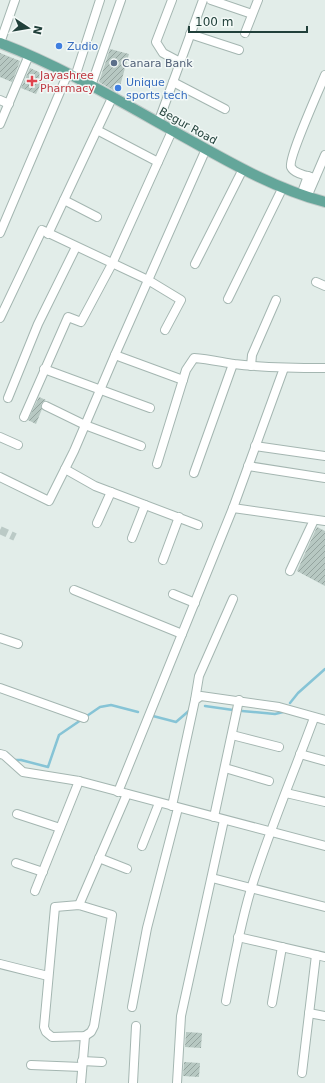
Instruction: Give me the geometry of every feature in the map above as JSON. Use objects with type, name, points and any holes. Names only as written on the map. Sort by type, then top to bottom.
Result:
[{"type":"main road","name":"Begur Road","points":[[0,43],[29,54],[72,75],[243,169],[304,196],[325,202]]},
{"type":"street","points":[[0,43],[14,0]]},
{"type":"street","points":[[0,233],[72,75],[100,0]]},
{"type":"street","points":[[91,86],[121,0]]},
{"type":"street","points":[[172,0],[156,42],[163,53],[180,62]]},
{"type":"street","points":[[158,123],[203,0]]},
{"type":"street","points":[[211,0],[252,14]]},
{"type":"street","points":[[245,33],[258,0]]},
{"type":"street","points":[[190,34],[239,50]]},
{"type":"street","points":[[0,124],[29,54]]},
{"type":"street","points":[[312,177],[295,172],[291,168],[290,164],[295,147],[325,75]]},
{"type":"street","points":[[173,82],[225,109]]},
{"type":"street","points":[[48,234],[112,98]]},
{"type":"street","points":[[0,100],[9,104]]},
{"type":"street","points":[[97,130],[158,162]]},
{"type":"street","points":[[24,417],[68,317],[81,322],[112,264],[172,131]]},
{"type":"street","points":[[0,477],[49,501],[101,390],[206,149]]},
{"type":"street","points":[[304,196],[312,177],[325,155]]},
{"type":"street","points":[[196,264],[243,169]]},
{"type":"street","points":[[228,299],[283,187]]},
{"type":"street","points":[[64,200],[98,217]]},
{"type":"street","points":[[0,318],[42,230],[148,280],[181,300],[165,330]]},
{"type":"street","points":[[8,398],[38,324],[76,247]]},
{"type":"street","points":[[316,282],[325,286]]},
{"type":"street","points":[[251,366],[252,355],[276,300]]},
{"type":"street","points":[[115,355],[183,380]]},
{"type":"street","points":[[157,464],[186,370],[194,358],[205,358],[251,366],[325,368]]},
{"type":"street","points":[[194,473],[233,364]]},
{"type":"street","points":[[118,792],[233,508],[284,368]]},
{"type":"street","points":[[44,369],[150,408]]},
{"type":"street","points":[[46,406],[85,424],[141,446]]},
{"type":"street","points":[[0,437],[18,446]]},
{"type":"street","points":[[255,446],[325,456]]},
{"type":"street","points":[[248,466],[325,478]]},
{"type":"street","points":[[65,469],[95,486],[198,525]]},
{"type":"street","points":[[97,523],[111,492]]},
{"type":"street","points":[[132,538],[145,505]]},
{"type":"street","points":[[233,508],[325,521]]},
{"type":"street","points":[[163,560],[179,517]]},
{"type":"street","points":[[290,572],[314,520]]},
{"type":"street","points":[[74,590],[182,634]]},
{"type":"street","points":[[173,594],[194,603]]},
{"type":"street","points":[[132,1007],[146,928],[175,807],[199,676],[234,599]]},
{"type":"street","points":[[0,638],[18,644]]},
{"type":"street","points":[[0,688],[84,718]]},
{"type":"street","points":[[195,700],[201,696],[239,700],[279,707],[325,720]]},
{"type":"street","points":[[214,817],[239,700]]},
{"type":"street","points":[[226,1001],[238,937],[252,889],[271,833],[314,718]]},
{"type":"street","points":[[232,734],[279,747]]},
{"type":"street","points":[[300,754],[325,761]]},
{"type":"street","points":[[2,755],[23,772],[79,782],[325,846]]},
{"type":"street","points":[[224,768],[269,781]]},
{"type":"street","points":[[35,891],[79,782]]},
{"type":"street","points":[[286,793],[325,802]]},
{"type":"street","points":[[79,905],[127,794]]},
{"type":"street","points":[[142,846],[159,802]]},
{"type":"street","points":[[17,814],[60,828]]},
{"type":"street","points":[[177,1083],[181,1016],[224,820]]},
{"type":"street","points":[[99,858],[128,869]]},
{"type":"street","points":[[16,863],[43,872]]},
{"type":"street","points":[[212,878],[325,907]]},
{"type":"street","points":[[79,905],[112,915],[94,1026],[91,1032],[85,1036],[52,1037],[46,1032],[44,1027],[55,907],[79,905]]},
{"type":"street","points":[[238,937],[325,957]]},
{"type":"street","points":[[272,1003],[282,947]]},
{"type":"street","points":[[302,1074],[316,955]]},
{"type":"street","points":[[0,964],[48,976]]},
{"type":"street","points":[[309,1013],[325,1016]]},
{"type":"street","points":[[133,1083],[136,1026]]},
{"type":"street","points":[[80,1083],[85,1036]]},
{"type":"street","points":[[31,1066],[102,1062]]},
{"type":"building","points":[[110,49],[129,54],[118,93],[99,82]]},
{"type":"building","points":[[0,53],[20,61],[12,82],[0,77]]},
{"type":"building","name":"Jayashree Pharmacy","points":[[30,68],[45,75],[36,94],[21,88]]},
{"type":"building","points":[[39,397],[46,400],[41,404],[42,409],[36,424],[28,420]]},
{"type":"building","points":[[317,527],[325,531],[325,586],[297,571]]},
{"type":"building","points":[[186,1032],[202,1033],[201,1048],[185,1047]]},
{"type":"building","points":[[184,1062],[200,1063],[199,1077],[183,1076]]},
{"type":"waterway","points":[[290,703],[298,693],[325,669]]},
{"type":"waterway","points":[[12,760],[21,760],[48,767],[59,735],[100,707],[111,705],[138,712]]},
{"type":"waterway","points":[[205,706],[233,710]]},
{"type":"waterway","points":[[153,716],[176,722],[191,709]]},
{"type":"waterway","points":[[242,711],[275,714],[283,712]]},
{"type":"tunnel","points":[[0,530],[15,537]]},
{"type":"place","name":"Zudio","points":[[59,46]]},
{"type":"place","name":"Canara Bank","points":[[114,63]]},
{"type":"place","name":"Jayashree Pharmacy","points":[[32,81]]},
{"type":"place","name":"Unique sports tech","points":[[118,88]]}]
